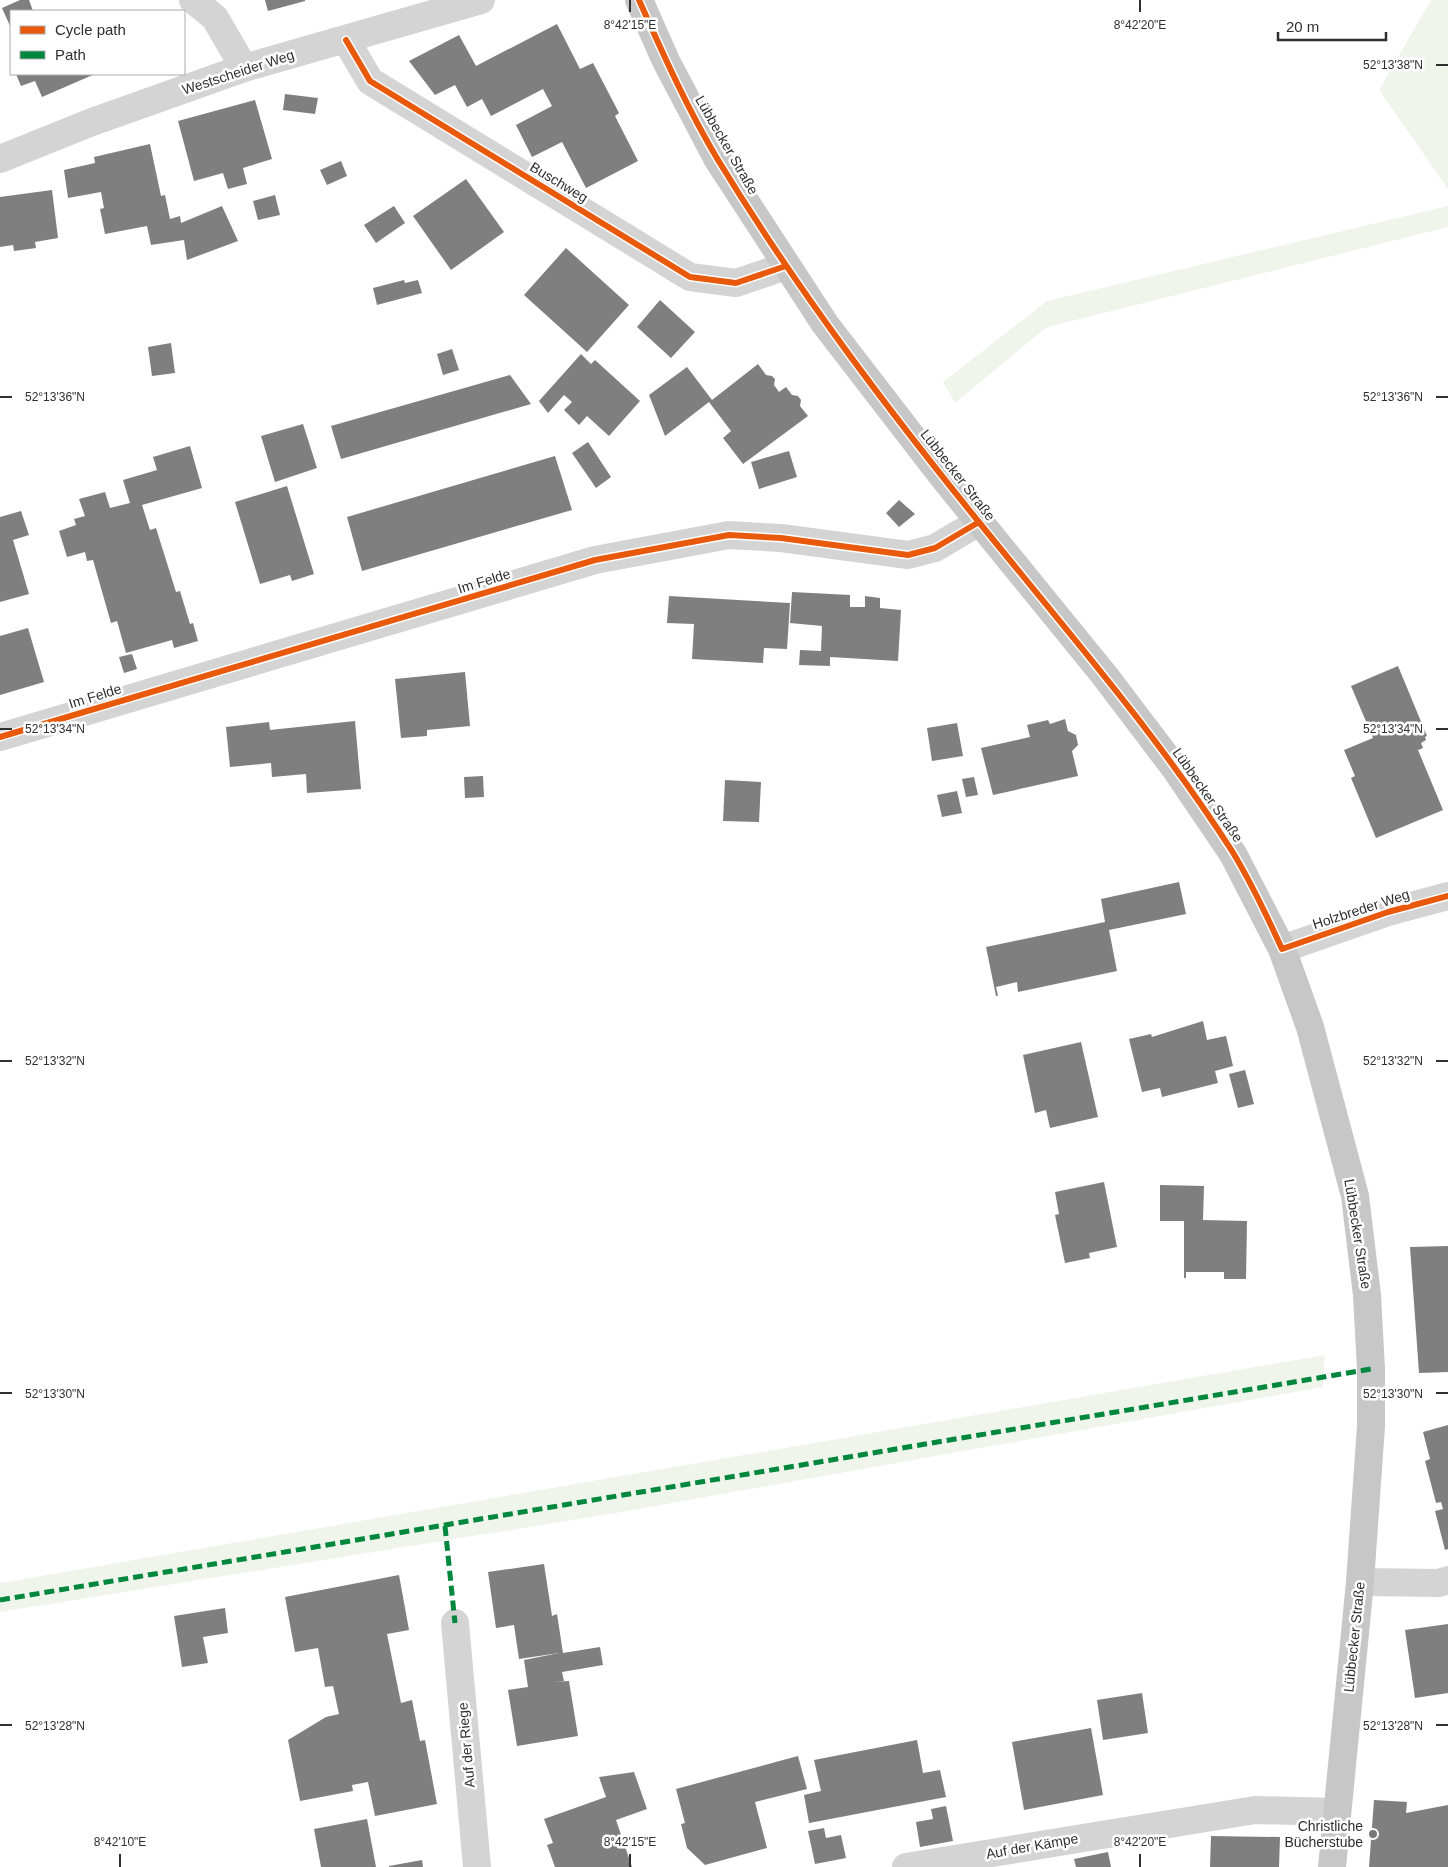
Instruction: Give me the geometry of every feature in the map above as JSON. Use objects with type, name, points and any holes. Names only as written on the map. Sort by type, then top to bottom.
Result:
[{"type":"main road","name":"Lübbecker Straße","points":[[639,0],[666,61],[717,158],[786,266],[870,384],[979,522],[1105,676],[1174,767],[1234,854],[1282,949],[1310,1027],[1355,1196],[1368,1295],[1372,1369],[1371,1426],[1360,1582],[1332,1867]]},
{"type":"street","points":[[193,0],[215,18],[244,68]]},
{"type":"street","name":"Westscheider Weg","points":[[0,159],[92,122],[244,68],[481,0]]},
{"type":"street","name":"Buschweg","points":[[346,40],[370,81],[690,277],[736,282],[786,266]]},
{"type":"street","name":"Im Felde","points":[[0,737],[595,560],[729,535],[781,538],[908,555],[935,548],[979,522]]},
{"type":"street","name":"Holzbreder Weg","points":[[1282,949],[1388,912],[1448,896]]},
{"type":"street","points":[[1360,1582],[1439,1583],[1448,1580]]},
{"type":"street","name":"Auf der Riege","points":[[454,1623],[477,1867]]},
{"type":"street","name":"Auf der Kämpe","points":[[906,1867],[1256,1810],[1337,1812]]},
{"type":"shaded area","points":[[1431,0],[1448,0],[1448,189],[1379,90]]},
{"type":"shaded area","points":[[1448,206],[1448,227],[1047,327],[955,403],[943,382],[1047,301]]},
{"type":"shaded area","points":[[1325,1355],[1323,1387],[610,1514],[0,1612],[0,1583]]},
{"type":"building","points":[[20,0],[29,0],[33,10],[10,10],[10,26],[2,8]]},
{"type":"building","points":[[265,0],[305,0],[305,1],[268,11]]},
{"type":"building","points":[[557,24],[580,69],[593,63],[619,113],[615,116],[638,161],[586,188],[562,142],[532,157],[516,125],[552,106],[543,89],[491,116],[482,99],[467,107],[455,85],[435,95],[409,61],[459,35],[476,66]]},
{"type":"building","points":[[16,75],[93,75],[42,97],[35,81],[21,86]]},
{"type":"building","points":[[285,94],[318,98],[315,114],[283,110]]},
{"type":"building","points":[[255,100],[272,159],[243,168],[247,184],[228,189],[223,173],[194,181],[178,121]]},
{"type":"building","points":[[150,144],[161,196],[165,195],[170,219],[180,216],[181,223],[222,206],[238,241],[187,260],[184,240],[151,245],[147,226],[105,234],[100,209],[104,208],[101,192],[68,198],[64,170],[95,163],[94,157]]},
{"type":"building","points":[[341,161],[347,176],[327,185],[320,170]]},
{"type":"building","points":[[466,179],[504,232],[451,270],[413,216]]},
{"type":"building","points":[[52,190],[58,238],[35,242],[36,248],[14,251],[13,245],[0,247],[0,197]]},
{"type":"building","points":[[275,195],[280,215],[258,220],[253,201]]},
{"type":"building","points":[[394,206],[405,223],[376,243],[364,225]]},
{"type":"building","points":[[566,248],[629,305],[587,352],[524,295]]},
{"type":"building","points":[[404,280],[405,283],[418,280],[422,293],[377,305],[373,288]]},
{"type":"building","points":[[660,300],[695,332],[671,358],[637,327]]},
{"type":"building","points":[[171,343],[175,373],[152,376],[148,347]]},
{"type":"building","points":[[452,349],[459,370],[443,375],[437,354]]},
{"type":"building","points":[[581,354],[591,364],[595,360],[640,401],[609,436],[587,416],[579,425],[564,410],[572,402],[564,395],[548,413],[539,401]]},
{"type":"building","points":[[758,364],[766,375],[772,376],[775,379],[774,385],[779,392],[786,387],[792,395],[798,396],[801,400],[800,406],[808,416],[743,464],[723,438],[731,431],[709,402],[665,436],[649,395],[687,367],[712,400]]},
{"type":"building","points":[[510,375],[531,404],[341,459],[331,426]]},
{"type":"building","points":[[303,424],[317,468],[275,482],[261,436]]},
{"type":"building","points":[[588,442],[611,477],[596,488],[572,453]]},
{"type":"building","points":[[190,446],[202,488],[142,505],[150,530],[156,528],[176,592],[180,591],[190,624],[193,623],[198,641],[174,648],[172,640],[126,653],[117,621],[111,623],[93,560],[87,561],[85,552],[67,557],[59,531],[76,525],[74,519],[85,516],[79,499],[105,492],[110,508],[130,503],[123,480],[157,470],[153,457]]},
{"type":"building","points":[[789,451],[797,477],[759,489],[751,462]]},
{"type":"building","points":[[555,456],[572,510],[362,571],[347,517]]},
{"type":"building","points":[[287,486],[314,574],[292,581],[290,575],[260,584],[235,502]]},
{"type":"building","points":[[899,500],[915,514],[899,527],[886,513]]},
{"type":"building","points":[[21,511],[29,535],[13,540],[29,594],[0,602],[0,517]]},
{"type":"building","points":[[792,592],[850,595],[850,607],[865,607],[865,596],[880,598],[880,608],[901,610],[898,661],[830,657],[830,666],[799,665],[800,650],[821,651],[822,626],[790,623]]},
{"type":"building","points":[[669,596],[790,603],[787,649],[764,648],[763,663],[692,659],[694,624],[667,623]]},
{"type":"building","points":[[28,628],[44,682],[0,695],[0,636]]},
{"type":"building","points":[[132,654],[137,669],[124,673],[119,657]]},
{"type":"building","points":[[1398,666],[1427,736],[1425,737],[1426,740],[1421,743],[1423,748],[1418,750],[1443,810],[1376,838],[1351,778],[1355,776],[1344,750],[1373,738],[1351,686]]},
{"type":"building","points":[[465,672],[470,726],[427,730],[427,736],[401,738],[395,679]]},
{"type":"building","points":[[1065,719],[1068,731],[1076,735],[1078,745],[1072,751],[1078,776],[993,795],[981,748],[1030,737],[1027,725],[1048,720],[1050,724]]},
{"type":"building","points":[[355,721],[361,789],[307,793],[306,774],[272,777],[271,763],[230,767],[226,727],[269,722],[270,730]]},
{"type":"building","points":[[957,723],[963,756],[932,761],[927,728]]},
{"type":"building","points":[[483,776],[484,797],[465,798],[464,777]]},
{"type":"building","points":[[974,777],[978,795],[966,797],[962,779]]},
{"type":"building","points":[[725,780],[761,782],[759,822],[723,821]]},
{"type":"building","points":[[957,791],[962,813],[942,817],[937,795]]},
{"type":"building","points":[[1179,882],[1186,914],[1109,930],[1117,971],[1018,992],[1017,982],[996,987],[998,996],[996,996],[986,947],[1105,922],[1101,899]]},
{"type":"building","points":[[1203,1021],[1207,1040],[1226,1036],[1233,1066],[1215,1071],[1218,1083],[1162,1097],[1160,1088],[1142,1092],[1129,1039],[1151,1034],[1152,1037]]},
{"type":"building","points":[[1081,1042],[1098,1117],[1050,1128],[1046,1110],[1035,1113],[1023,1055]]},
{"type":"building","points":[[1245,1070],[1254,1104],[1238,1108],[1229,1074]]},
{"type":"building","points":[[1104,1182],[1117,1247],[1089,1253],[1090,1258],[1065,1263],[1055,1215],[1059,1214],[1055,1192]]},
{"type":"building","points":[[1160,1185],[1204,1186],[1203,1220],[1247,1221],[1246,1279],[1224,1279],[1224,1272],[1186,1272],[1186,1278],[1184,1278],[1184,1221],[1160,1221]]},
{"type":"building","points":[[1448,1246],[1448,1372],[1419,1373],[1410,1247]]},
{"type":"building","points":[[1448,1425],[1448,1549],[1445,1550],[1435,1511],[1443,1509],[1441,1502],[1436,1503],[1425,1461],[1430,1459],[1423,1432]]},
{"type":"building","points":[[544,1564],[552,1616],[557,1614],[563,1653],[600,1647],[603,1665],[562,1672],[564,1681],[553,1682],[569,1681],[578,1736],[517,1746],[508,1690],[528,1687],[524,1660],[559,1653],[519,1659],[514,1625],[496,1628],[488,1572]]},
{"type":"building","points":[[399,1575],[409,1630],[387,1634],[401,1703],[412,1700],[420,1741],[425,1740],[437,1804],[375,1816],[368,1782],[352,1785],[353,1791],[300,1801],[288,1740],[326,1717],[339,1714],[333,1686],[325,1687],[318,1648],[295,1652],[285,1597]]},
{"type":"building","points":[[225,1608],[228,1633],[203,1637],[208,1663],[182,1667],[174,1616]]},
{"type":"building","points":[[1448,1624],[1448,1693],[1415,1698],[1405,1630]]},
{"type":"building","points":[[1142,1693],[1148,1733],[1103,1740],[1097,1700]]},
{"type":"building","points":[[1091,1728],[1103,1795],[1024,1810],[1012,1742]]},
{"type":"building","points":[[917,1740],[923,1773],[940,1770],[946,1797],[809,1823],[804,1795],[821,1791],[814,1760]]},
{"type":"building","points":[[798,1756],[807,1789],[755,1802],[767,1848],[705,1865],[687,1848],[681,1824],[685,1823],[676,1789]]},
{"type":"building","points":[[634,1772],[647,1809],[616,1820],[632,1867],[555,1867],[547,1845],[553,1843],[544,1819],[606,1797],[599,1777]]},
{"type":"building","points":[[1374,1800],[1407,1802],[1406,1813],[1448,1805],[1448,1867],[1369,1867]]},
{"type":"building","points":[[946,1806],[953,1841],[920,1847],[916,1822],[933,1819],[931,1809]]},
{"type":"building","points":[[367,1819],[376,1867],[321,1867],[314,1829]]},
{"type":"building","points":[[824,1828],[826,1838],[841,1835],[846,1858],[815,1864],[808,1831]]},
{"type":"building","points":[[1211,1836],[1280,1837],[1279,1867],[1210,1867]]},
{"type":"building","points":[[1108,1852],[1111,1867],[1076,1867],[1074,1859]]},
{"type":"building","points":[[422,1860],[423,1867],[389,1867],[389,1866]]},
{"type":"marked path","points":[[0,1600],[1371,1369]]},
{"type":"marked path","points":[[445,1526],[455,1623]]},
{"type":"cycle path","points":[[639,0],[696,122],[778,254],[842,345],[909,434],[1110,683],[1173,765],[1232,851],[1282,949],[1388,912],[1448,896]]},
{"type":"cycle path","points":[[346,40],[370,81],[690,277],[736,283],[786,266]]},
{"type":"cycle path","points":[[0,737],[595,560],[729,535],[781,538],[908,555],[935,548],[979,522]]},
{"type":"place","name":"Christliche Bücherstube","points":[[1373,1834]]}]
